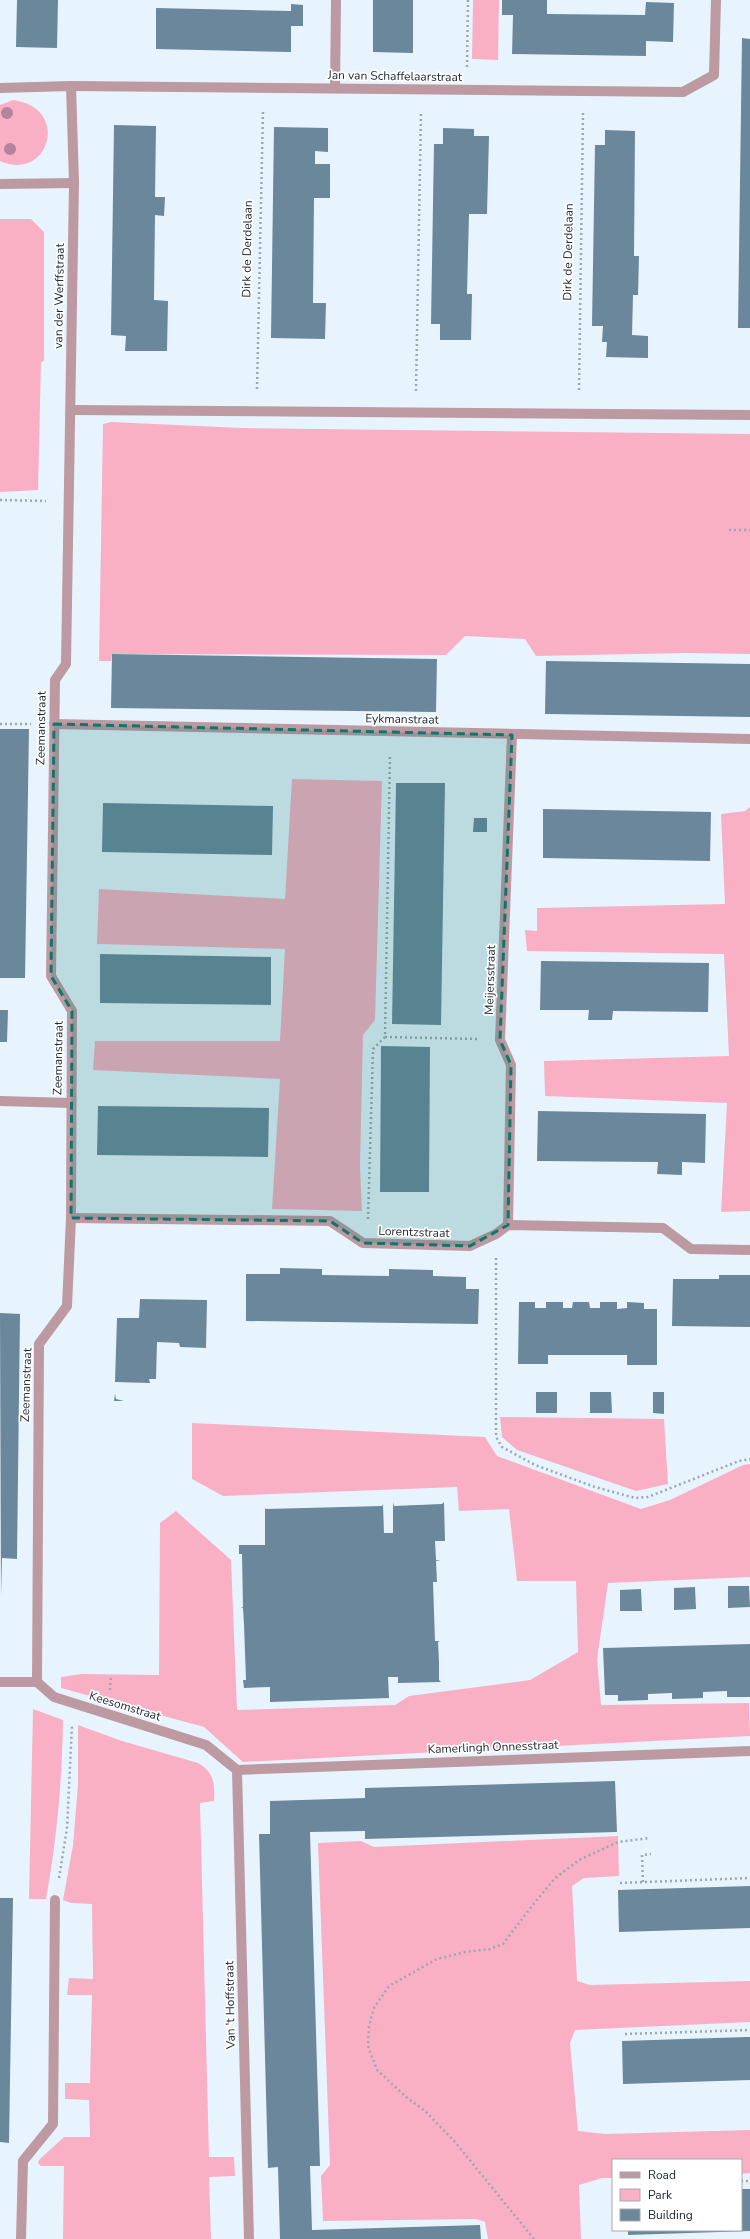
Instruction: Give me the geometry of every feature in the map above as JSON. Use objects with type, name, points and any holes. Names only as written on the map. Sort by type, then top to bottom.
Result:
[{"type":"street","points":[[335,88],[336,0]]},
{"type":"street","name":"Jan van Schaffelaarstraat","points":[[71,86],[683,92],[714,75],[716,0]]},
{"type":"street","points":[[0,88],[71,86]]},
{"type":"street","name":"van der Werffstraat","points":[[71,86],[74,183],[71,410]]},
{"type":"street","points":[[0,184],[74,183]]},
{"type":"street","points":[[71,410],[750,415]]},
{"type":"street","name":"Zeemanstraat","points":[[37,1682],[39,1344],[67,1306],[71,1218],[72,1011],[51,976],[54,680],[66,664],[71,410]]},
{"type":"street","name":"Eykmanstraat","points":[[54,724],[750,739]]},
{"type":"street","name":"Meijersstraat","points":[[508,1225],[511,1064],[500,1040],[512,735]]},
{"type":"street","points":[[0,1101],[71,1103]]},
{"type":"street","name":"Lorentzstraat","points":[[71,1218],[330,1221],[363,1243],[470,1246],[496,1234],[508,1225]]},
{"type":"street","points":[[508,1225],[663,1228],[691,1249],[750,1250]]},
{"type":"street","points":[[0,1682],[37,1682]]},
{"type":"street","name":"Keesomstraat","points":[[37,1682],[54,1697],[206,1745],[237,1770]]},
{"type":"street","name":"Kamerlingh Onnesstraat","points":[[237,1770],[750,1751]]},
{"type":"street","name":"Van 't Hoffstraat","points":[[237,1770],[249,2239]]},
{"type":"street","points":[[21,2239],[23,2161],[53,2124],[55,1900]]},
{"type":"path","points":[[467,90],[468,0]]},
{"type":"path","name":"Dirk de Derdelaan","points":[[257,412],[263,87]]},
{"type":"path","points":[[416,413],[422,89]]},
{"type":"path","name":"Dirk de Derdelaan","points":[[579,414],[583,91]]},
{"type":"path","points":[[0,500],[69,501]]},
{"type":"path","points":[[729,530],[750,530]]},
{"type":"path","points":[[0,724],[54,724]]},
{"type":"path","points":[[367,1243],[373,1049],[384,1037],[391,732]]},
{"type":"path","points":[[384,1037],[500,1040]]},
{"type":"path","points":[[496,1234],[496,1437],[502,1447],[535,1465],[595,1487],[635,1498],[655,1495],[740,1461],[750,1459]]},
{"type":"path","points":[[55,1900],[67,1828],[72,1764],[72,1703]]},
{"type":"path","points":[[534,2239],[455,2142],[425,2111],[404,2096],[377,2070],[368,2046],[369,2026],[374,2008],[389,1986],[437,1959],[465,1952],[490,1949],[503,1944],[556,1878],[579,1860],[618,1842],[650,1838]]},
{"type":"path","points":[[643,1882],[642,1855],[651,1854]]},
{"type":"path","points":[[620,1883],[750,1878]]},
{"type":"path","points":[[625,2034],[750,2030]]},
{"type":"highlighted area","points":[[54,724],[512,735],[500,1040],[511,1065],[508,1225],[470,1246],[363,1243],[330,1221],[71,1218],[72,1011],[51,976]]},
{"type":"green space","points":[[473,0],[499,0],[498,60],[472,59]]},
{"type":"green space","points":[[13,100],[31,106],[43,116],[47,129],[47,142],[41,153],[31,162],[17,165],[0,161],[0,105]]},
{"type":"green space","points":[[0,219],[31,219],[44,232],[44,361],[41,362],[38,490],[0,492]]},
{"type":"green space","points":[[111,422],[242,428],[750,434],[750,654],[687,653],[536,656],[525,639],[465,636],[446,655],[112,654],[111,661],[99,661],[103,424]]},
{"type":"green space","points":[[292,779],[382,781],[375,1020],[363,1035],[360,1167],[362,1211],[272,1209],[280,1079],[93,1070],[95,1041],[280,1041],[285,949],[97,944],[99,889],[285,899]]},
{"type":"green space","points":[[750,807],[750,1211],[721,1212],[727,1103],[545,1096],[544,1061],[729,1056],[724,954],[527,951],[525,930],[537,931],[537,908],[725,904],[721,814],[745,811]]},
{"type":"green space","points":[[500,1417],[664,1419],[668,1484],[636,1491],[517,1450],[502,1437]]},
{"type":"green space","points":[[192,1423],[485,1437],[497,1456],[641,1509],[670,1500],[743,1465],[750,1464],[750,1577],[608,1583],[597,1659],[601,1705],[749,1703],[750,1736],[243,1762],[204,1727],[61,1688],[61,1677],[82,1674],[159,1675],[160,1523],[176,1511],[231,1560],[237,1710],[395,1705],[409,1696],[530,1680],[578,1652],[576,1581],[517,1581],[509,1509],[459,1511],[457,1487],[223,1496],[192,1479]]},
{"type":"green space","points":[[33,1709],[63,1720],[58,1810],[46,1899],[29,1899]]},
{"type":"green space","points":[[78,1725],[122,1741],[198,1763],[207,1770],[214,1784],[214,1801],[200,1803],[209,2157],[234,2157],[235,2176],[209,2177],[211,2239],[63,2239],[64,2166],[41,2166],[38,2163],[39,2160],[64,2137],[90,2137],[89,2100],[65,2099],[65,2083],[90,2083],[92,1995],[67,1995],[69,1978],[93,1979],[92,1904],[71,1903],[63,1900],[73,1845],[78,1785]]},
{"type":"green space","points":[[618,1836],[619,1876],[584,1878],[572,1886],[577,1981],[590,1985],[750,1981],[750,2022],[575,2030],[570,2043],[578,2131],[605,2134],[750,2130],[750,2173],[742,2174],[742,2159],[612,2159],[612,2178],[602,2178],[579,2185],[581,2239],[488,2239],[485,2222],[476,2219],[323,2221],[321,2176],[330,2165],[318,1843],[361,1841],[374,1847]]},
{"type":"building","points":[[17,0],[58,0],[57,48],[16,47]]},
{"type":"building","points":[[373,0],[413,0],[413,53],[373,52]]},
{"type":"building","points":[[502,0],[547,0],[547,14],[645,15],[646,2],[674,3],[673,42],[646,41],[646,56],[512,54],[513,15],[502,15]]},
{"type":"building","points":[[291,4],[303,5],[303,26],[291,26],[291,52],[156,49],[156,8],[291,11]]},
{"type":"building","points":[[742,38],[750,39],[750,328],[738,328]]},
{"type":"building","points":[[114,125],[156,126],[155,197],[165,197],[164,216],[155,215],[154,300],[168,301],[167,351],[125,351],[126,336],[111,335]]},
{"type":"building","points":[[274,127],[328,128],[328,152],[315,151],[315,164],[330,164],[330,198],[314,198],[313,303],[326,303],[325,339],[271,338]]},
{"type":"building","points":[[443,128],[474,129],[474,136],[489,136],[487,214],[469,214],[467,294],[472,294],[471,340],[440,340],[440,324],[431,324],[434,144],[443,144]]},
{"type":"building","points":[[605,130],[635,131],[634,256],[639,256],[638,295],[633,295],[632,335],[648,336],[648,358],[606,357],[607,342],[602,342],[603,326],[592,326],[595,145],[605,145]]},
{"type":"building","points":[[112,654],[437,659],[436,712],[111,708]]},
{"type":"building","points":[[546,661],[750,664],[750,717],[545,714]]},
{"type":"building","points":[[0,729],[29,729],[25,978],[0,978]]},
{"type":"building","points":[[396,783],[445,783],[441,1025],[392,1024]]},
{"type":"building","points":[[103,803],[273,806],[272,855],[102,852]]},
{"type":"building","points":[[543,809],[711,812],[710,861],[543,858]]},
{"type":"building","points":[[474,818],[487,818],[487,832],[473,832]]},
{"type":"building","points":[[100,954],[271,957],[271,1005],[100,1003]]},
{"type":"building","points":[[541,961],[709,963],[708,1012],[613,1011],[612,1020],[588,1020],[589,1010],[540,1010]]},
{"type":"building","points":[[0,1010],[8,1010],[7,1042],[0,1042]]},
{"type":"building","points":[[381,1046],[430,1047],[429,1192],[380,1192]]},
{"type":"building","points":[[98,1106],[269,1108],[268,1157],[97,1155]]},
{"type":"building","points":[[538,1111],[706,1114],[705,1163],[682,1162],[682,1175],[657,1174],[658,1162],[537,1161]]},
{"type":"building","points":[[280,1268],[322,1269],[322,1275],[389,1276],[389,1269],[433,1270],[433,1276],[466,1277],[466,1289],[479,1289],[478,1324],[246,1321],[246,1274],[280,1274]]},
{"type":"building","points":[[719,1275],[750,1275],[750,1327],[672,1326],[673,1279],[719,1279]]},
{"type":"building","points":[[140,1299],[207,1300],[206,1348],[180,1347],[179,1343],[157,1342],[156,1379],[149,1379],[150,1383],[115,1382],[117,1318],[139,1318]]},
{"type":"building","points":[[519,1302],[535,1302],[535,1308],[546,1308],[546,1302],[563,1302],[563,1308],[572,1308],[573,1302],[589,1302],[590,1308],[600,1308],[600,1302],[617,1302],[617,1309],[627,1308],[627,1302],[644,1303],[644,1309],[657,1309],[657,1365],[627,1365],[627,1355],[548,1355],[548,1364],[518,1364]]},
{"type":"building","points":[[0,1313],[20,1314],[17,1559],[2,1558],[1,1596]]},
{"type":"building","points":[[536,1392],[557,1392],[557,1413],[536,1413]]},
{"type":"building","points":[[590,1392],[611,1392],[612,1413],[590,1413]]},
{"type":"building","points":[[653,1392],[664,1392],[664,1414],[653,1413]]},
{"type":"building","points":[[115,1394],[116,1399],[124,1401],[114,1401]]},
{"type":"building","points":[[393,1502],[394,1506],[442,1504],[444,1502],[445,1541],[435,1541],[436,1560],[441,1561],[436,1561],[437,1582],[433,1582],[435,1641],[440,1641],[438,1642],[439,1680],[441,1682],[398,1683],[398,1677],[388,1677],[389,1698],[270,1702],[270,1687],[244,1688],[243,1680],[246,1680],[243,1608],[241,1608],[243,1607],[242,1554],[239,1554],[239,1545],[265,1545],[265,1508],[382,1506],[383,1504],[384,1533],[393,1533]]},
{"type":"building","points":[[728,1586],[749,1586],[750,1607],[728,1608]]},
{"type":"building","points":[[695,1587],[696,1609],[674,1610],[674,1588]]},
{"type":"building","points":[[641,1589],[642,1611],[620,1611],[620,1590]]},
{"type":"building","points":[[750,1644],[750,1697],[727,1697],[727,1691],[703,1692],[703,1698],[672,1699],[672,1693],[648,1694],[648,1700],[618,1701],[618,1695],[605,1695],[603,1648]]},
{"type":"building","points":[[615,1781],[617,1832],[365,1839],[365,1831],[310,1832],[320,2166],[310,2166],[312,2230],[480,2225],[481,2239],[280,2239],[278,2167],[268,2168],[259,1834],[270,1834],[270,1801],[365,1798],[365,1788]]},
{"type":"building","points":[[750,1886],[750,1928],[619,1932],[618,1890]]},
{"type":"building","points":[[0,1898],[13,1898],[9,2143],[0,2142]]},
{"type":"building","points":[[750,2037],[750,2080],[623,2084],[622,2041]]},
{"type":"building","points":[[742,2189],[750,2189],[750,2231],[628,2235],[628,2231],[742,2231]]}]
